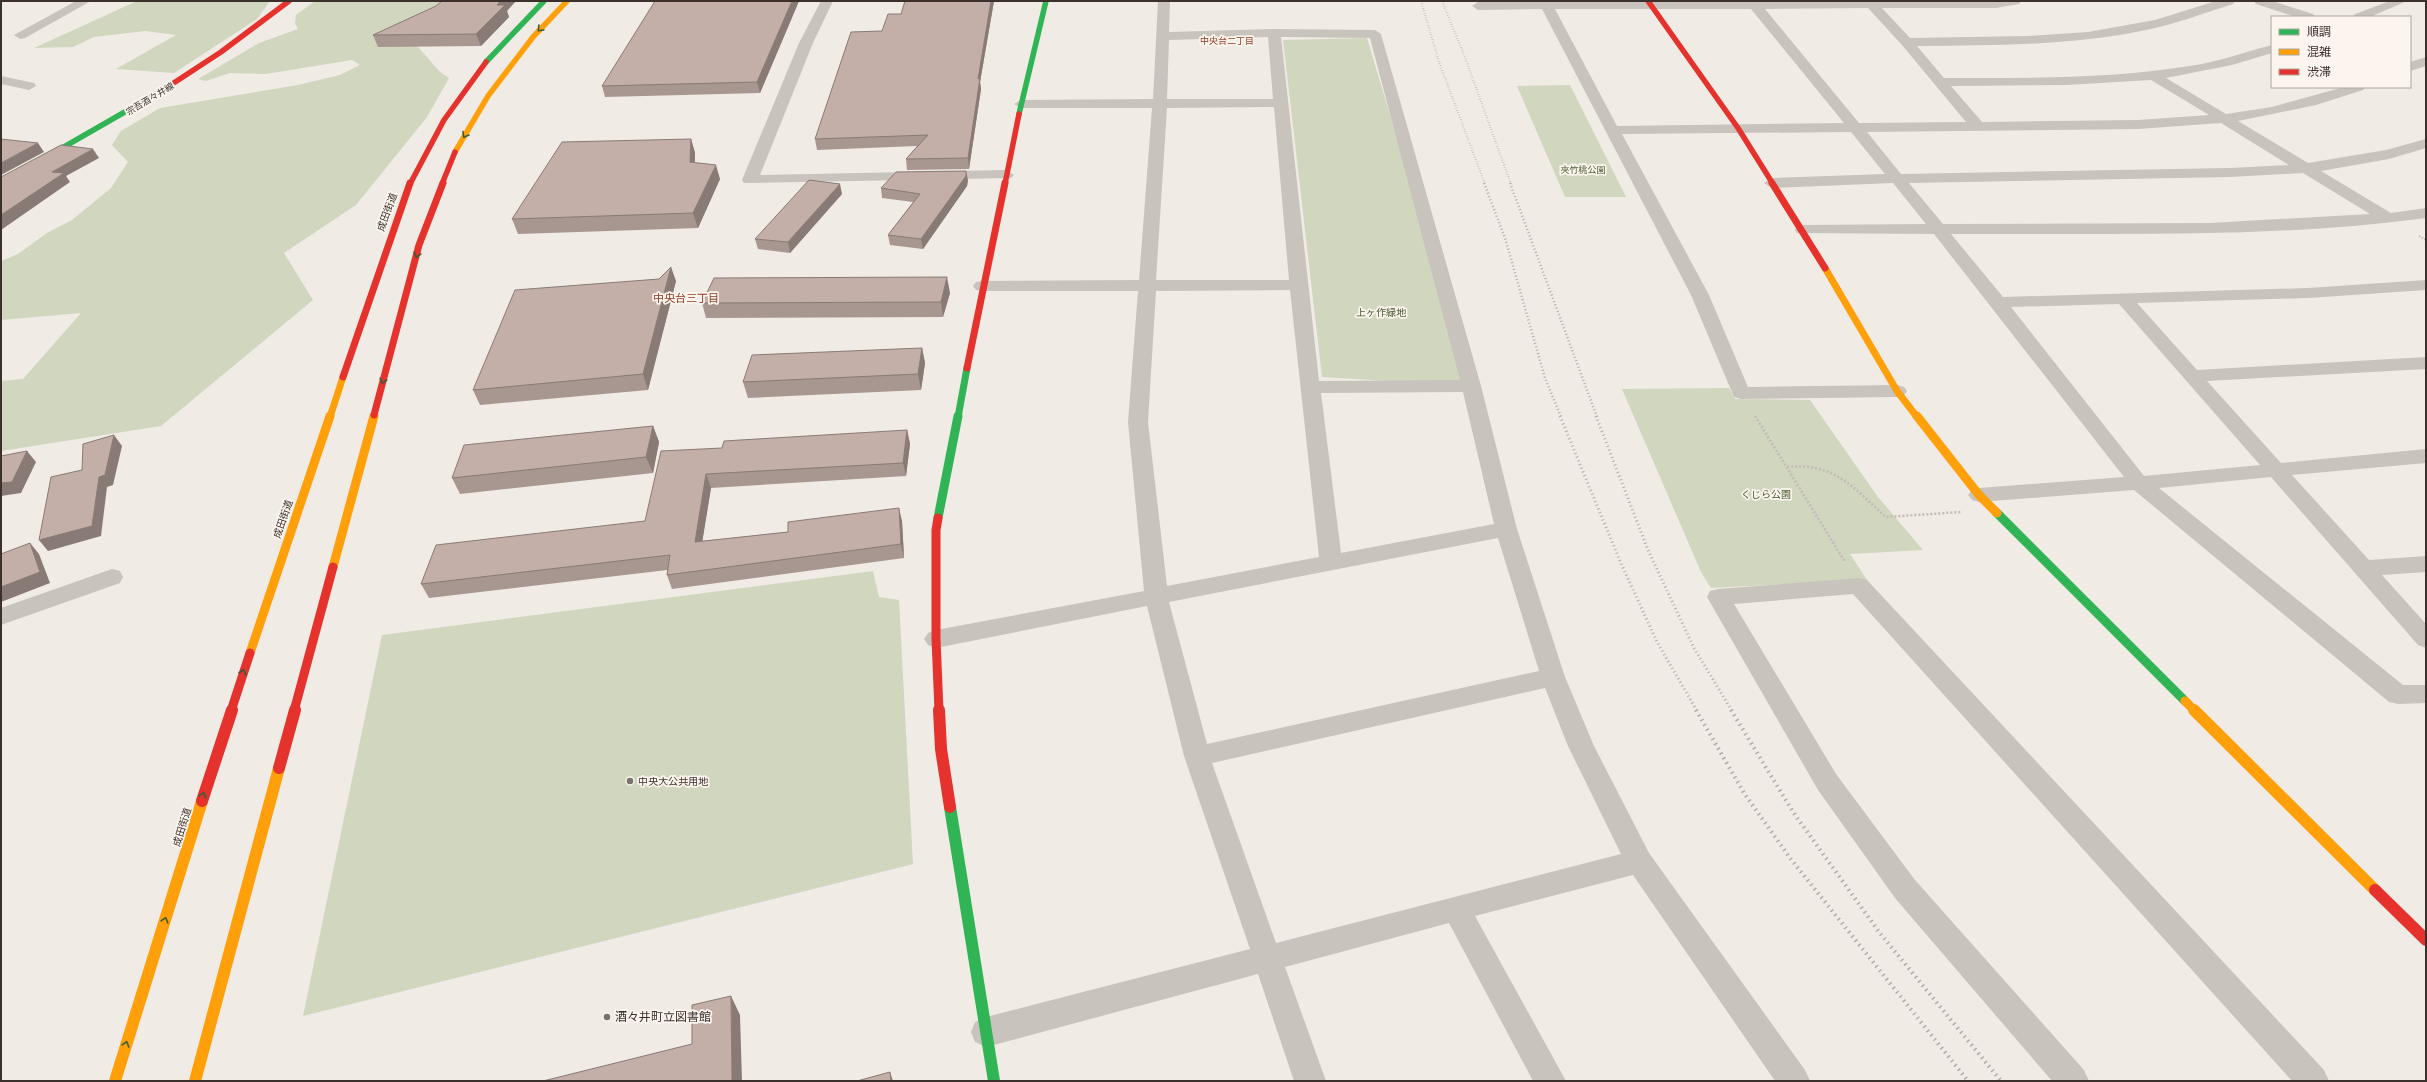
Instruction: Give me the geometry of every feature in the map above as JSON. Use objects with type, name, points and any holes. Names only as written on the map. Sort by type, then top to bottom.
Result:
[{"type":"main road","name":"宗吾酒々井線","points":[[1,183],[149,101],[218,56],[289,1]]},
{"type":"main road","name":"成田街道","points":[[115,1081],[223,733],[406,192],[421,160],[450,110],[492,57],[544,1]]},
{"type":"main road","points":[[195,1081],[417,253],[436,194],[450,161],[488,96],[533,37],[567,1]]},
{"type":"main road","points":[[994,1081],[941,749],[936,639],[936,530],[982,286],[1021,104],[1046,1]]},
{"type":"main road","points":[[1649,3],[1738,128],[1803,230],[1897,391],[1978,495],[2426,940]]},
{"type":"street","points":[[20,35],[85,1]]},
{"type":"street","points":[[827,1],[806,43],[750,180],[1006,174]]},
{"type":"street","points":[[1164,1],[1160,102],[1138,422],[1156,595],[1197,756],[1310,1081]]},
{"type":"street","points":[[1478,6],[1546,3],[1755,5],[1870,3],[1996,4],[2015,1]]},
{"type":"street","points":[[1907,42],[2006,40],[2085,35],[2147,26],[2229,1]]},
{"type":"street","points":[[2260,1],[2306,16]]},
{"type":"street","points":[[2362,16],[2401,1]]},
{"type":"street","points":[[1546,3],[1700,295],[1741,393],[1897,391]]},
{"type":"street","points":[[1870,3],[1907,42],[1978,126]]},
{"type":"street","points":[[1755,5],[1894,177],[1998,302],[2139,483],[2398,695],[2426,694]]},
{"type":"street","points":[[1162,36],[1274,33],[1375,34],[1471,386],[1506,529],[1553,677],[1581,746],[1639,861],[1794,1081]]},
{"type":"street","points":[[1274,33],[1298,285],[1331,561]]},
{"type":"street","points":[[1940,82],[2080,80],[2154,76],[2249,58],[2271,49]]},
{"type":"street","points":[[2411,67],[2426,60]]},
{"type":"street","points":[[2154,76],[2302,168],[2388,218]]},
{"type":"street","points":[[1,80],[29,86]]},
{"type":"street","points":[[1612,130],[2132,125],[2223,118],[2323,100],[2355,88]]},
{"type":"street","points":[[1021,104],[1160,102],[1281,103]]},
{"type":"street","points":[[1772,183],[1894,177],[2220,173],[2302,168],[2395,154],[2426,143]]},
{"type":"street","points":[[1803,230],[1936,228],[2209,228],[2388,218],[2426,213]]},
{"type":"street","points":[[1998,302],[2308,293],[2426,284]]},
{"type":"street","points":[[982,286],[1298,285]]},
{"type":"street","points":[[2123,298],[2190,376],[2364,568],[2426,639]]},
{"type":"street","points":[[2190,376],[2426,363]]},
{"type":"street","points":[[1310,387],[1471,386]]},
{"type":"street","points":[[1978,495],[2139,483],[2273,469],[2426,456]]},
{"type":"street","points":[[936,639],[1331,561],[1506,529]]},
{"type":"street","points":[[2364,568],[2426,564]]},
{"type":"street","points":[[1,617],[112,577]]},
{"type":"street","points":[[2073,1081],[1906,889],[1827,782],[1718,597],[1860,586],[2313,1081]]},
{"type":"street","points":[[1197,756],[1553,677]]},
{"type":"street","points":[[986,1032],[1639,861]]},
{"type":"street","points":[[1456,908],[1550,1081]]},
{"type":"path","points":[[1741,393],[1860,586]]},
{"type":"path","points":[[1786,467],[1803,465],[1820,468],[1852,487],[1886,517],[1967,512],[1978,495]]},
{"type":"green space","points":[[137,1],[270,1],[257,19],[174,73],[116,69],[176,35],[145,31],[94,37],[73,47],[34,48]]},
{"type":"green space","points":[[315,1],[467,1],[405,32],[440,72],[449,78],[427,117],[356,205],[284,253],[313,300],[161,426],[1,451],[1,381],[23,379],[81,313],[1,320],[1,261],[18,254],[47,233],[72,220],[111,188],[128,162],[112,145],[121,131],[160,108],[298,85],[340,75],[360,65],[352,60],[266,74],[230,73],[206,81],[198,79],[259,43],[298,29],[295,23],[296,15]]},
{"type":"green space","name":"上ヶ作緑地","points":[[1367,38],[1471,386],[1322,377],[1283,40]]},
{"type":"green space","name":"夾竹桃公園","points":[[1570,85],[1626,197],[1565,197],[1517,86]]},
{"type":"green space","name":"くじら公園","points":[[1729,388],[1735,399],[1810,400],[1878,497],[1923,550],[1850,554],[1867,580],[1711,588],[1701,572],[1622,389]]},
{"type":"green space","name":"中央大公共用地","points":[[873,571],[879,597],[899,600],[913,864],[303,1016],[382,635]]},
{"type":"building","points":[[442,1],[501,1],[497,5],[505,5],[476,34],[373,35],[436,6]]},
{"type":"building","points":[[655,1],[792,1],[757,82],[602,86]]},
{"type":"building","points":[[905,1],[991,1],[978,79],[980,78],[968,158],[906,159],[928,135],[815,139],[851,32],[882,31],[888,14],[901,14]]},
{"type":"building","points":[[1,139],[38,143],[1,163]]},
{"type":"building","points":[[691,139],[690,162],[716,165],[693,213],[512,219],[562,142]]},
{"type":"building","points":[[61,145],[93,149],[52,172],[64,173],[1,215],[1,177]]},
{"type":"building","points":[[966,171],[966,176],[921,239],[888,235],[920,194],[881,188],[896,172]]},
{"type":"building","points":[[809,180],[840,184],[788,242],[755,239]]},
{"type":"building","points":[[671,267],[643,374],[473,390],[515,290],[659,279]]},
{"type":"building","points":[[947,277],[941,302],[702,303],[714,278]]},
{"type":"building","points":[[922,348],[918,374],[743,382],[752,355]]},
{"type":"building","points":[[653,426],[646,457],[452,478],[464,445]]},
{"type":"building","points":[[907,430],[903,463],[706,474],[695,542],[788,532],[788,522],[899,508],[901,544],[667,575],[670,555],[421,584],[436,545],[645,521],[661,451],[722,448],[724,441]]},
{"type":"building","points":[[114,435],[105,475],[99,477],[92,526],[39,540],[51,477],[82,470],[83,444]]},
{"type":"building","points":[[27,451],[12,482],[1,483],[1,456]]},
{"type":"building","points":[[30,543],[40,572],[1,587],[1,554]]},
{"type":"building","points":[[731,996],[732,1081],[543,1081],[692,1044],[692,1005]]},
{"type":"building","points":[[890,1072],[891,1081],[857,1081]]},
{"type":"railway","points":[[1421,1],[1439,62],[1485,184]]},
{"type":"railway","points":[[1442,1],[1466,60],[1511,184]]},
{"type":"railway","points":[[1484,183],[1505,238],[1545,378],[1561,417]]},
{"type":"railway","points":[[1510,183],[1597,417]]},
{"type":"railway","points":[[1560,416],[1620,561],[1657,642],[1697,711]]},
{"type":"railway","points":[[1596,416],[1648,550],[1694,648],[1732,711]]},
{"type":"railway","points":[[1696,710],[1744,793],[1790,858],[1968,1081]]},
{"type":"railway","points":[[1731,710],[1793,812],[1879,932],[2001,1081]]},
{"type":"traffic: fast","points":[[486,62],[544,1]]},
{"type":"traffic: fast","points":[[1019,114],[1046,1]]},
{"type":"traffic: fast","points":[[1,183],[163,90]]},
{"type":"traffic: fast","points":[[938,518],[967,368]]},
{"type":"traffic: fast","points":[[1997,513],[2185,701]]},
{"type":"traffic: fast","points":[[950,807],[994,1081]]},
{"type":"traffic: slow","points":[[455,152],[488,96],[533,37],[567,1]]},
{"type":"traffic: slow","points":[[1825,268],[1897,391],[1979,495],[1997,513]]},
{"type":"traffic: slow","points":[[250,653],[343,377]]},
{"type":"traffic: slow","points":[[333,567],[374,415]]},
{"type":"traffic: slow","points":[[2185,701],[2375,890]]},
{"type":"traffic: slow","points":[[195,1081],[279,768]]},
{"type":"traffic: slow","points":[[115,1081],[202,801]]},
{"type":"traffic: jam","points":[[163,90],[221,52],[289,1]]},
{"type":"traffic: jam","points":[[1648,1],[1738,128],[1825,268]]},
{"type":"traffic: jam","points":[[343,377],[406,191],[444,120],[486,62]]},
{"type":"traffic: jam","points":[[967,368],[1019,114]]},
{"type":"traffic: jam","points":[[374,415],[419,245],[455,152]]},
{"type":"traffic: jam","points":[[938,518],[936,530],[936,639],[941,749],[950,807]]},
{"type":"traffic: jam","points":[[279,768],[333,567]]},
{"type":"traffic: jam","points":[[202,801],[250,653]]},
{"type":"traffic: jam","points":[[2375,890],[2426,940]]},
{"type":"place","name":"中央大公共用地","points":[[630,781]]},
{"type":"place","name":"酒々井町立図書館","points":[[607,1017]]},
{"type":"district","name":"中央台二丁目","points":[[1227,41]]},
{"type":"district","name":"中央台三丁目","points":[[686,298]]}]
